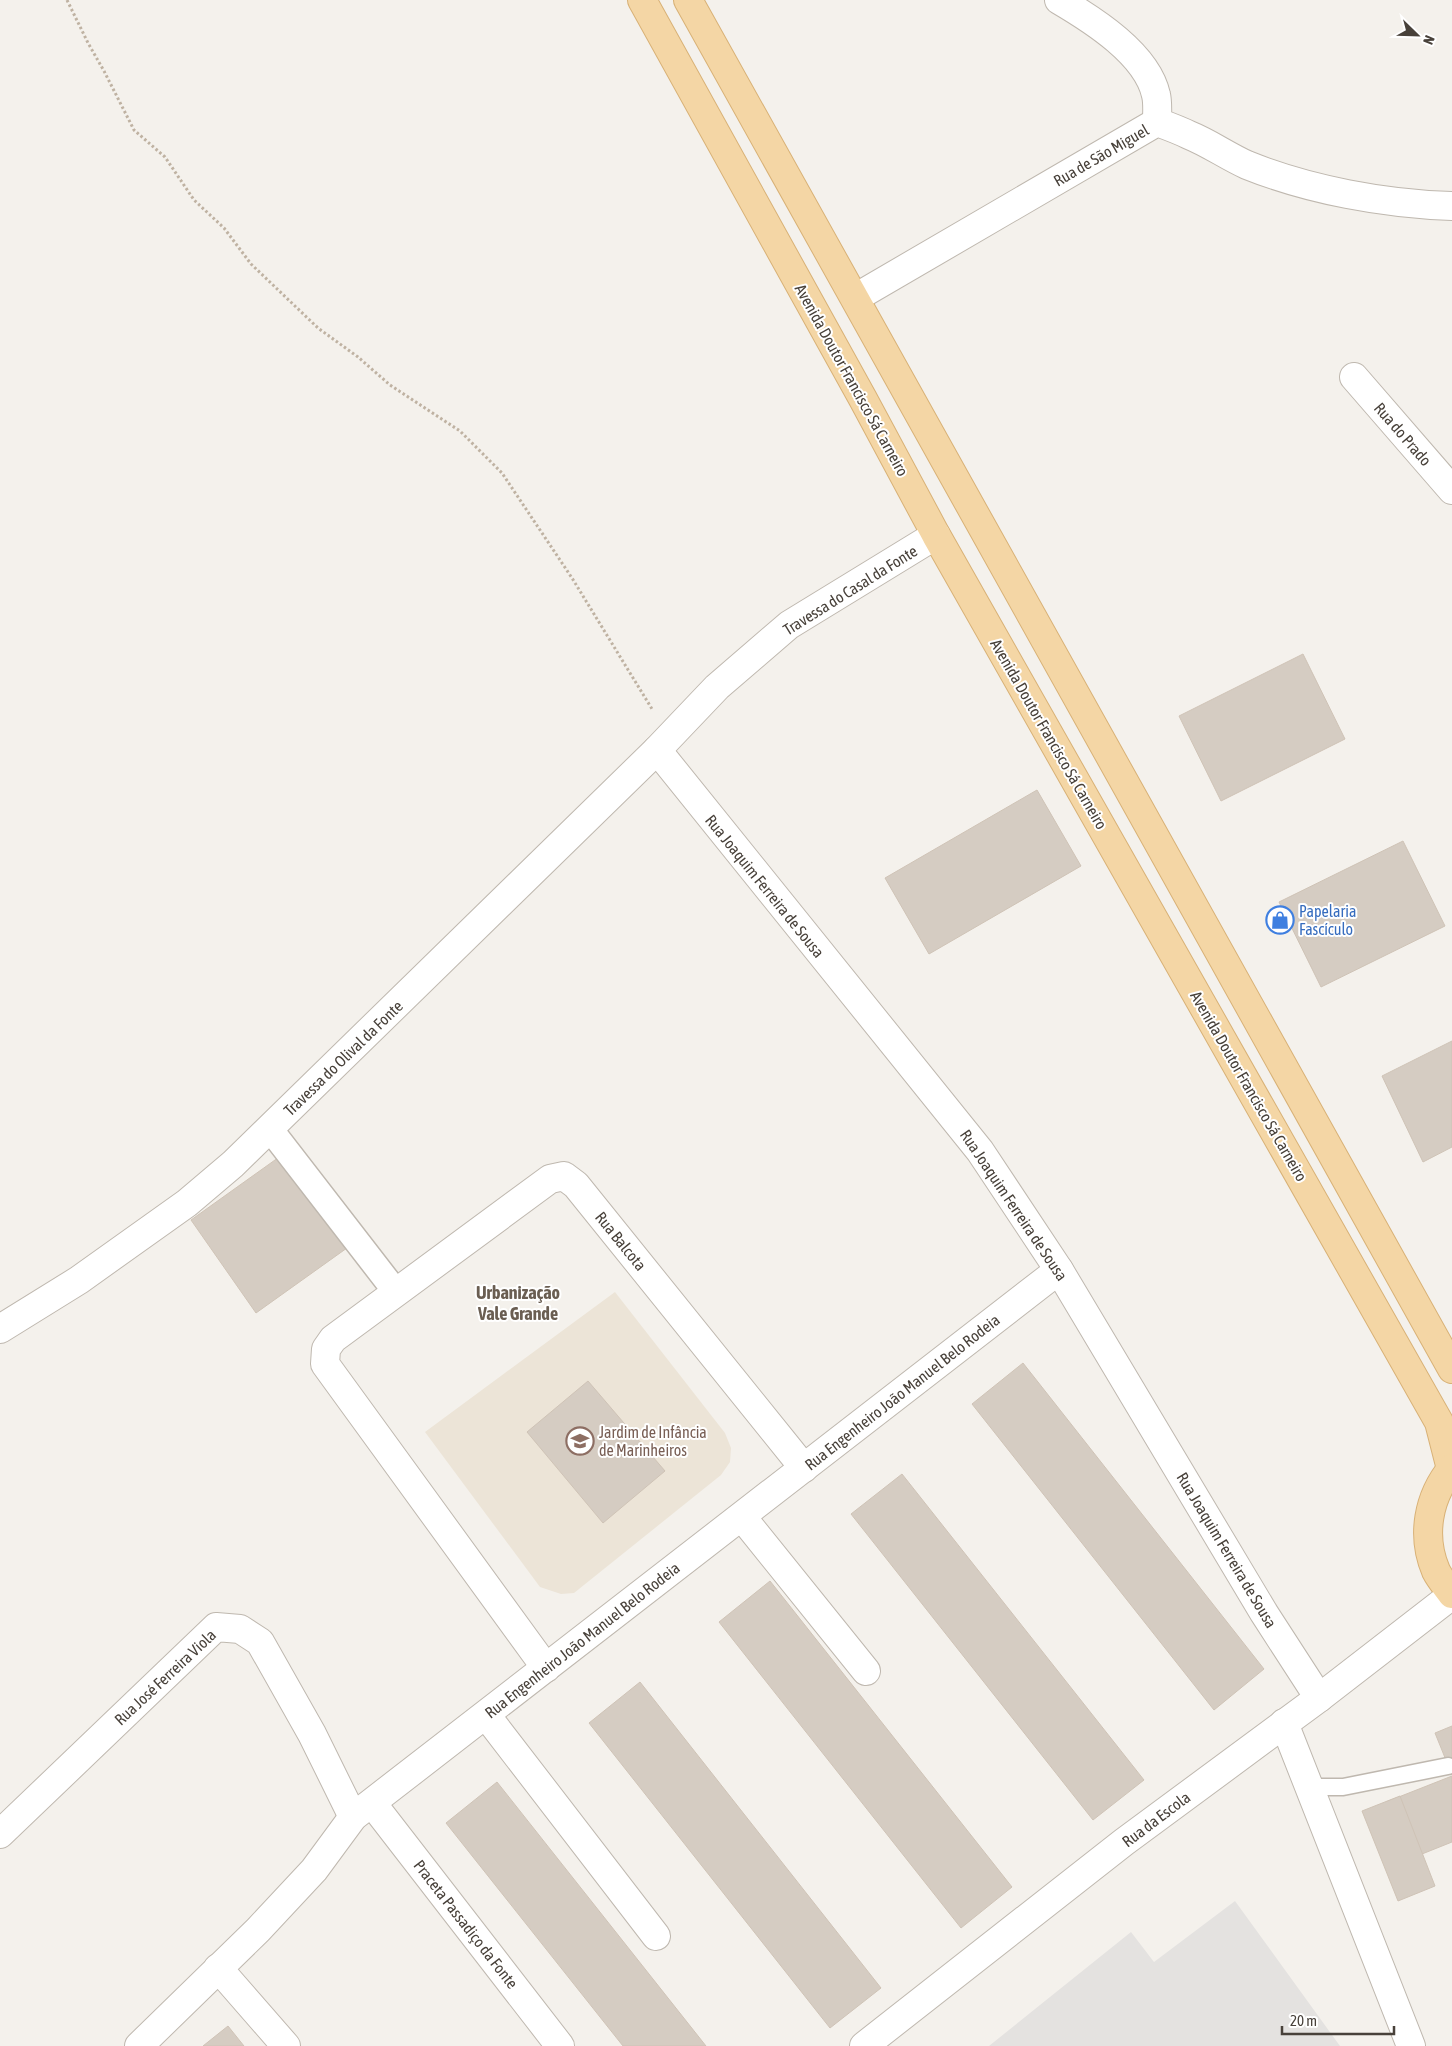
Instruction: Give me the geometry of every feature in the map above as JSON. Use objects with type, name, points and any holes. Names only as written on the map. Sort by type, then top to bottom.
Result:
[{"type":"main road","name":"Avenida Doutor Francisco Sá Carneiro","points":[[642,0],[858,390],[936,536],[1439,1422],[1451,1469]]},
{"type":"main road","points":[[688,0],[1452,1369]]},
{"type":"main road","points":[[1451,1469],[1436,1492],[1428,1519],[1428,1546],[1437,1573],[1452,1595]]},
{"type":"street","points":[[1059,0],[1117,40],[1135,58],[1149,78],[1156,95],[1157,122]]},
{"type":"street","name":"Rua de São Miguel","points":[[855,298],[1157,122],[1190,135],[1245,164],[1277,176],[1347,193],[1452,206]]},
{"type":"street","name":"Rua do Prado","points":[[1354,377],[1452,490]]},
{"type":"street","name":"Travessa do Casal da Fonte","points":[[663,743],[717,687],[789,625],[936,536]]},
{"type":"street","name":"Travessa do Olival da Fonte","points":[[0,1329],[79,1280],[187,1204],[270,1130],[663,743]]},
{"type":"street","name":"Rua Joaquim Ferreira de Sousa","points":[[663,743],[980,1151],[1059,1270],[1264,1613],[1319,1698]]},
{"type":"street","points":[[270,1130],[396,1292]]},
{"type":"street","name":"Rua Balcota","points":[[546,1668],[325,1364],[326,1349],[333,1338],[550,1179],[564,1176],[576,1185],[804,1468]]},
{"type":"street","name":"Rua Engenheiro João Manuel Belo Rodeia","points":[[139,2046],[314,1870],[363,1810],[1059,1270]]},
{"type":"street","points":[[742,1517],[866,1671]]},
{"type":"street","name":"Rua da Escola","points":[[864,2046],[1117,1848],[1319,1698],[1452,1595]]},
{"type":"street","name":"Rua José Ferreira Viola","points":[[0,1834],[216,1627],[240,1629],[260,1642],[312,1734],[363,1810]]},
{"type":"street","points":[[486,1714],[656,1936]]},
{"type":"street","points":[[1284,1723],[1411,2046]]},
{"type":"street","name":"Praceta Passadiço da Fonte","points":[[363,1810],[560,2046]]},
{"type":"street","points":[[218,1968],[286,2046]]},
{"type":"lane","points":[[1308,1787],[1343,1787],[1448,1766]]},
{"type":"path","points":[[68,0],[88,43],[134,130],[165,157],[194,200],[224,228],[251,264],[318,328],[358,357],[390,385],[460,431],[502,473],[576,585],[663,743]]},
{"type":"shaded area","name":"Jardim de Infância de Marinheiros","points":[[615,1292],[725,1433],[731,1448],[730,1462],[721,1475],[574,1593],[561,1594],[540,1587],[425,1432]]},
{"type":"shaded area","points":[[1235,1901],[1340,2046],[989,2046],[1131,1932],[1154,1962]]},
{"type":"building","points":[[1303,654],[1345,739],[1221,801],[1179,716]]},
{"type":"building","points":[[1037,790],[1081,866],[929,954],[885,878]]},
{"type":"building","points":[[1403,841],[1445,926],[1321,987],[1279,902]]},
{"type":"building","points":[[1452,1041],[1452,1147],[1423,1162],[1382,1076]]},
{"type":"building","points":[[282,1155],[347,1248],[256,1313],[191,1220]]},
{"type":"building","points":[[1023,1363],[1264,1669],[1214,1710],[972,1404]]},
{"type":"building","points":[[588,1381],[665,1471],[603,1523],[527,1432]]},
{"type":"building","points":[[902,1474],[1144,1780],[1093,1820],[851,1514]]},
{"type":"building","points":[[770,1581],[1012,1887],[961,1928],[719,1622]]},
{"type":"building","points":[[640,1682],[881,1988],[830,2028],[589,1723]]},
{"type":"building","points":[[1452,1726],[1452,1775],[1435,1733]]},
{"type":"building","points":[[1452,1776],[1452,1842],[1407,1860],[1386,1802]]},
{"type":"building","points":[[497,1782],[706,2046],[623,2046],[446,1823]]},
{"type":"building","points":[[1400,1796],[1435,1886],[1398,1901],[1362,1811]]},
{"type":"building","points":[[228,2026],[244,2046],[203,2046]]},
{"type":"place","name":"Papelaria Fascículo","points":[[1280,920]]},
{"type":"place","name":"Jardim de Infância de Marinheiros","points":[[580,1441]]},
{"type":"district","name":"Urbanização Vale Grande","points":[[518,1302]]}]
